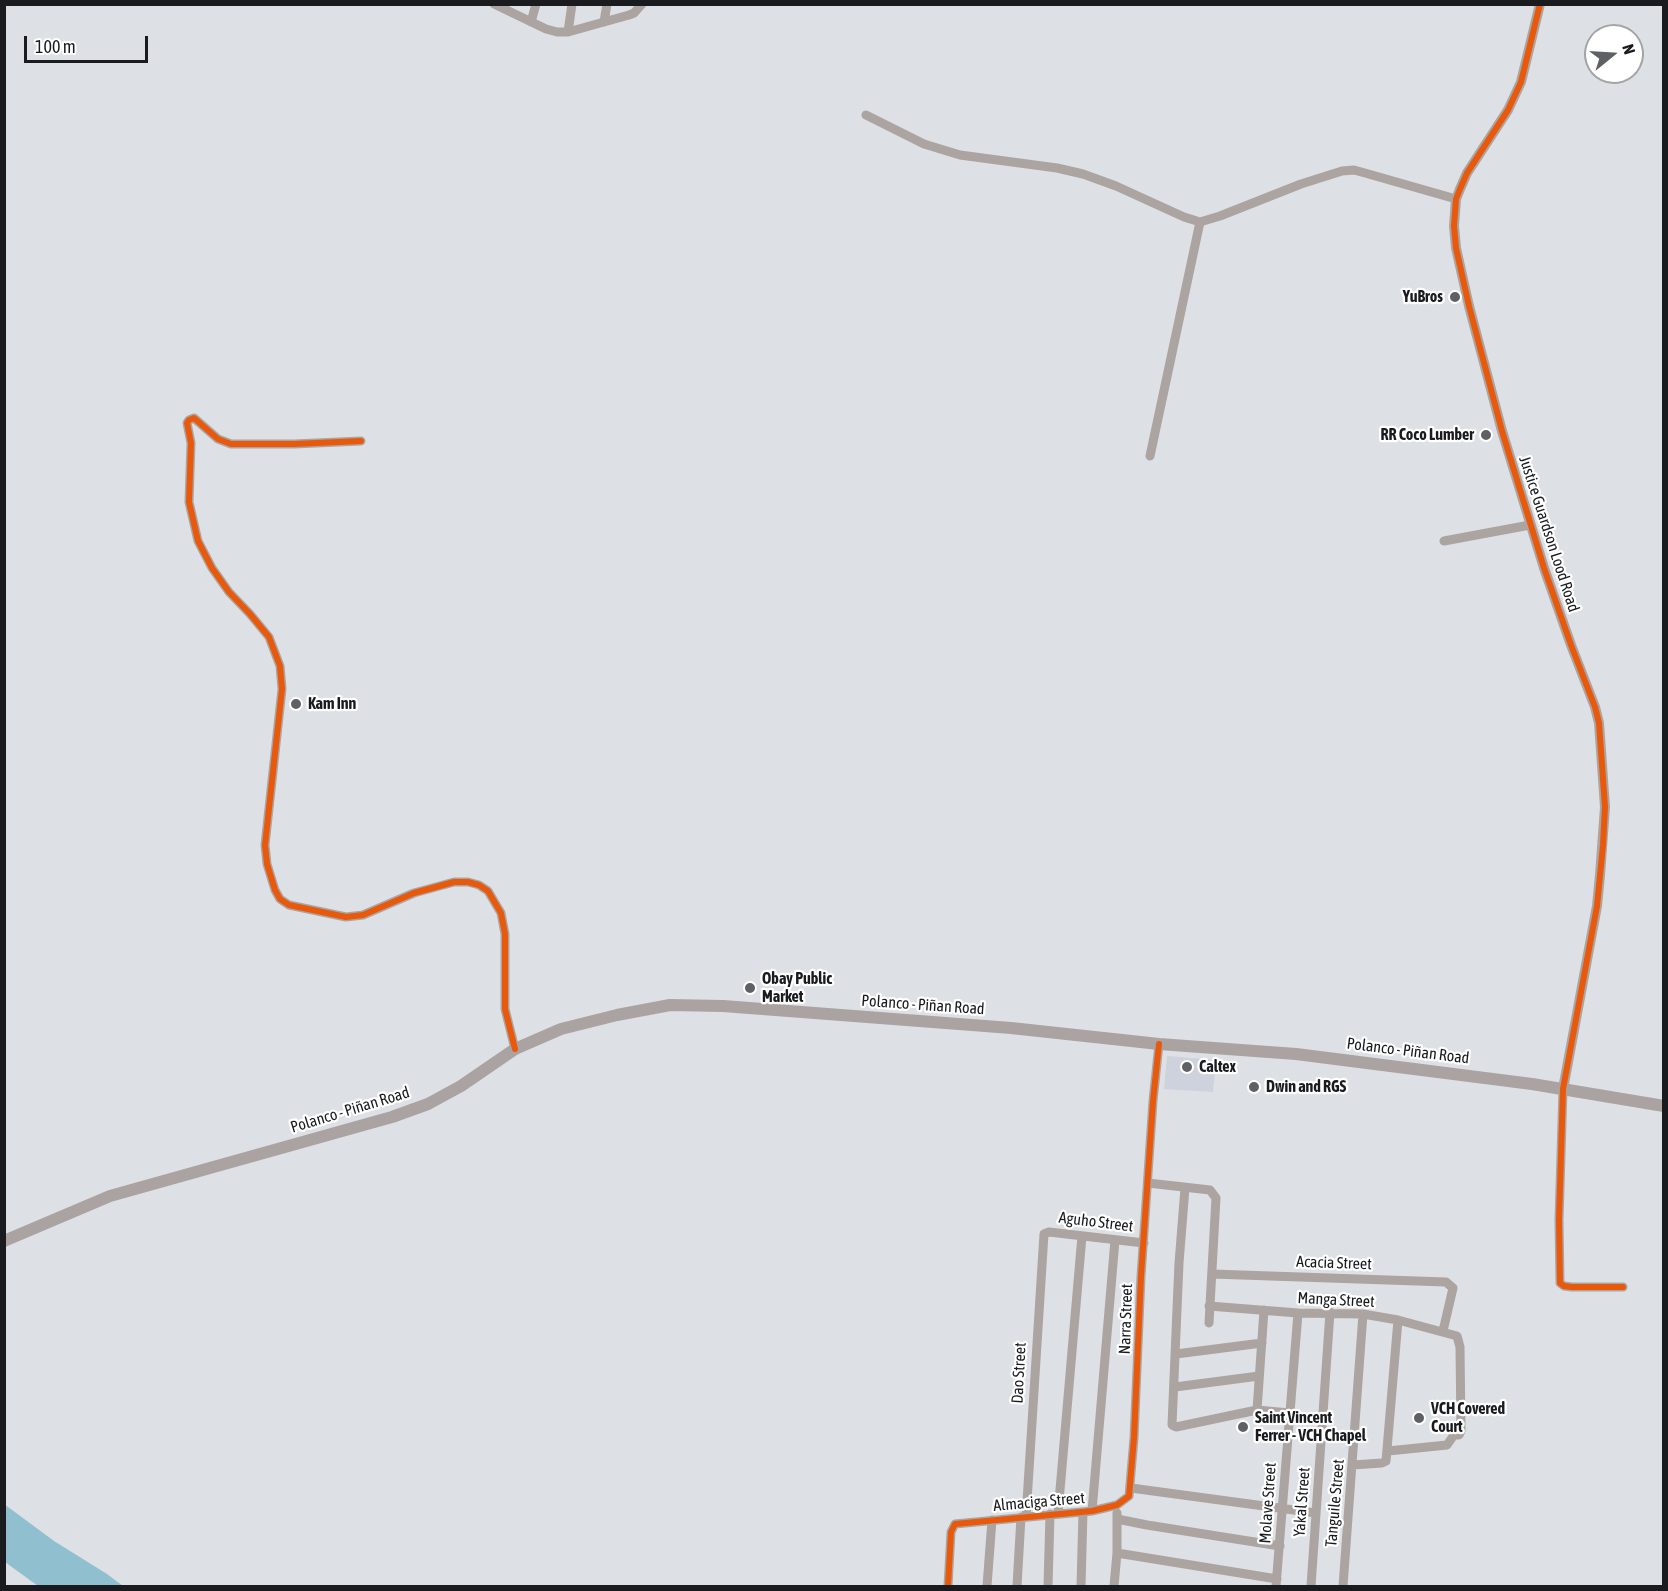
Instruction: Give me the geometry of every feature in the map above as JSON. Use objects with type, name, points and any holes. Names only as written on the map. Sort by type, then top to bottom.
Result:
[{"type":"main road","name":"Polanco - Piñan Road","points":[[4,1241],[110,1196],[392,1117],[428,1104],[461,1086],[515,1049],[561,1029],[670,1005],[735,1007],[1011,1028],[1159,1044],[1296,1054],[1563,1089],[1664,1106]]},
{"type":"street","points":[[531,22],[536,4]]},
{"type":"street","points":[[568,32],[572,4]]},
{"type":"street","points":[[604,22],[608,4]]},
{"type":"street","points":[[500,6],[551,31],[568,32],[634,14],[642,4]]},
{"type":"street","name":"Justice Guardson Lood Road","points":[[1540,4],[1515,96],[1467,173],[1456,199],[1455,237],[1469,306],[1502,431],[1530,525],[1599,723],[1605,807],[1597,906],[1563,1089]]},
{"type":"street","points":[[866,115],[924,144],[960,154],[1083,174],[1200,222],[1342,171],[1354,170],[1456,199]]},
{"type":"street","points":[[1150,456],[1200,222]]},
{"type":"street","points":[[361,441],[231,444],[218,439],[194,418],[187,423],[191,443],[189,502],[198,541],[212,568],[269,637],[280,666],[282,689],[265,845],[267,864],[275,890],[280,898],[289,905],[346,917],[363,915],[414,893],[454,882],[468,882],[488,891],[501,914],[505,934],[505,1009],[515,1049]]},
{"type":"street","points":[[1444,541],[1530,525]]},
{"type":"street","name":"Narra Street","points":[[1121,1502],[1129,1496],[1131,1488],[1144,1243],[1159,1044]]},
{"type":"street","points":[[1563,1089],[1559,1220],[1560,1283],[1572,1287],[1623,1287]]},
{"type":"street","points":[[1148,1183],[1210,1190],[1216,1197],[1209,1323]]},
{"type":"street","points":[[1185,1188],[1179,1263],[1172,1422],[1176,1426],[1257,1410],[1289,1413]]},
{"type":"street","name":"Aguho Street","points":[[1045,1232],[1144,1243]]},
{"type":"street","name":"Dao Street","points":[[1017,1587],[1042,1239],[1045,1232]]},
{"type":"street","points":[[1048,1587],[1082,1236]]},
{"type":"street","points":[[1081,1587],[1115,1240]]},
{"type":"street","name":"Acacia Street","points":[[1212,1274],[1446,1282],[1453,1288],[1443,1331]]},
{"type":"street","name":"Manga Street","points":[[1209,1306],[1298,1313],[1363,1314],[1454,1334],[1458,1338],[1460,1347],[1461,1431],[1459,1435],[1454,1435],[1447,1445],[1387,1456]]},
{"type":"street","points":[[1257,1410],[1264,1310]]},
{"type":"street","name":"Yakal Street","points":[[1311,1587],[1330,1312]]},
{"type":"street","name":"Molave Street","points":[[1276,1583],[1298,1313]]},
{"type":"street","name":"Tanguile Street","points":[[1343,1587],[1363,1314]]},
{"type":"street","points":[[1353,1465],[1382,1463],[1387,1456],[1398,1320]]},
{"type":"street","points":[[1176,1354],[1262,1343]]},
{"type":"street","points":[[1175,1387],[1259,1376]]},
{"type":"street","points":[[1131,1488],[1316,1513]]},
{"type":"street","points":[[1115,1586],[1117,1519],[1121,1502]]},
{"type":"street","name":"Almaciga Street","points":[[948,1587],[951,1532],[955,1524],[1087,1511],[1121,1502]]},
{"type":"street","points":[[1117,1519],[1147,1526],[1280,1546]]},
{"type":"street","points":[[987,1587],[992,1520]]},
{"type":"street","points":[[1117,1553],[1276,1583]]},
{"type":"shaded area","points":[[1167,1056],[1216,1060],[1213,1092],[1164,1089]]},
{"type":"water","points":[[4,1504],[54,1541],[123,1586],[38,1586],[5,1562]]},
{"type":"cycle path","points":[[1540,4],[1521,82],[1508,110],[1467,173],[1456,199],[1454,226],[1456,248],[1469,306],[1502,431],[1544,568],[1599,723],[1605,807],[1603,845],[1597,906],[1563,1089],[1559,1220],[1560,1283],[1572,1287],[1623,1287]]},
{"type":"cycle path","points":[[361,441],[231,444],[218,439],[194,418],[187,423],[191,443],[189,502],[198,541],[212,568],[229,592],[269,637],[280,666],[282,689],[265,845],[267,864],[280,899],[289,905],[346,917],[363,915],[414,893],[454,882],[468,882],[488,891],[501,913],[505,934],[505,1009],[515,1049]]},
{"type":"cycle path","points":[[948,1586],[951,1532],[955,1524],[1092,1511],[1117,1505],[1129,1496],[1134,1438],[1141,1276],[1159,1044]]},
{"type":"place","name":"YuBros","points":[[1455,297]]},
{"type":"place","name":"RR Coco Lumber","points":[[1486,435]]},
{"type":"place","name":"Kam Inn","points":[[296,704]]},
{"type":"place","name":"Obay Public Market","points":[[750,988]]},
{"type":"place","name":"Caltex","points":[[1187,1067]]},
{"type":"place","name":"Dwin and RGS","points":[[1254,1087]]},
{"type":"place","name":"VCH Covered Court","points":[[1419,1418]]},
{"type":"place","name":"Saint Vincent Ferrer - VCH Chapel","points":[[1243,1427]]}]
